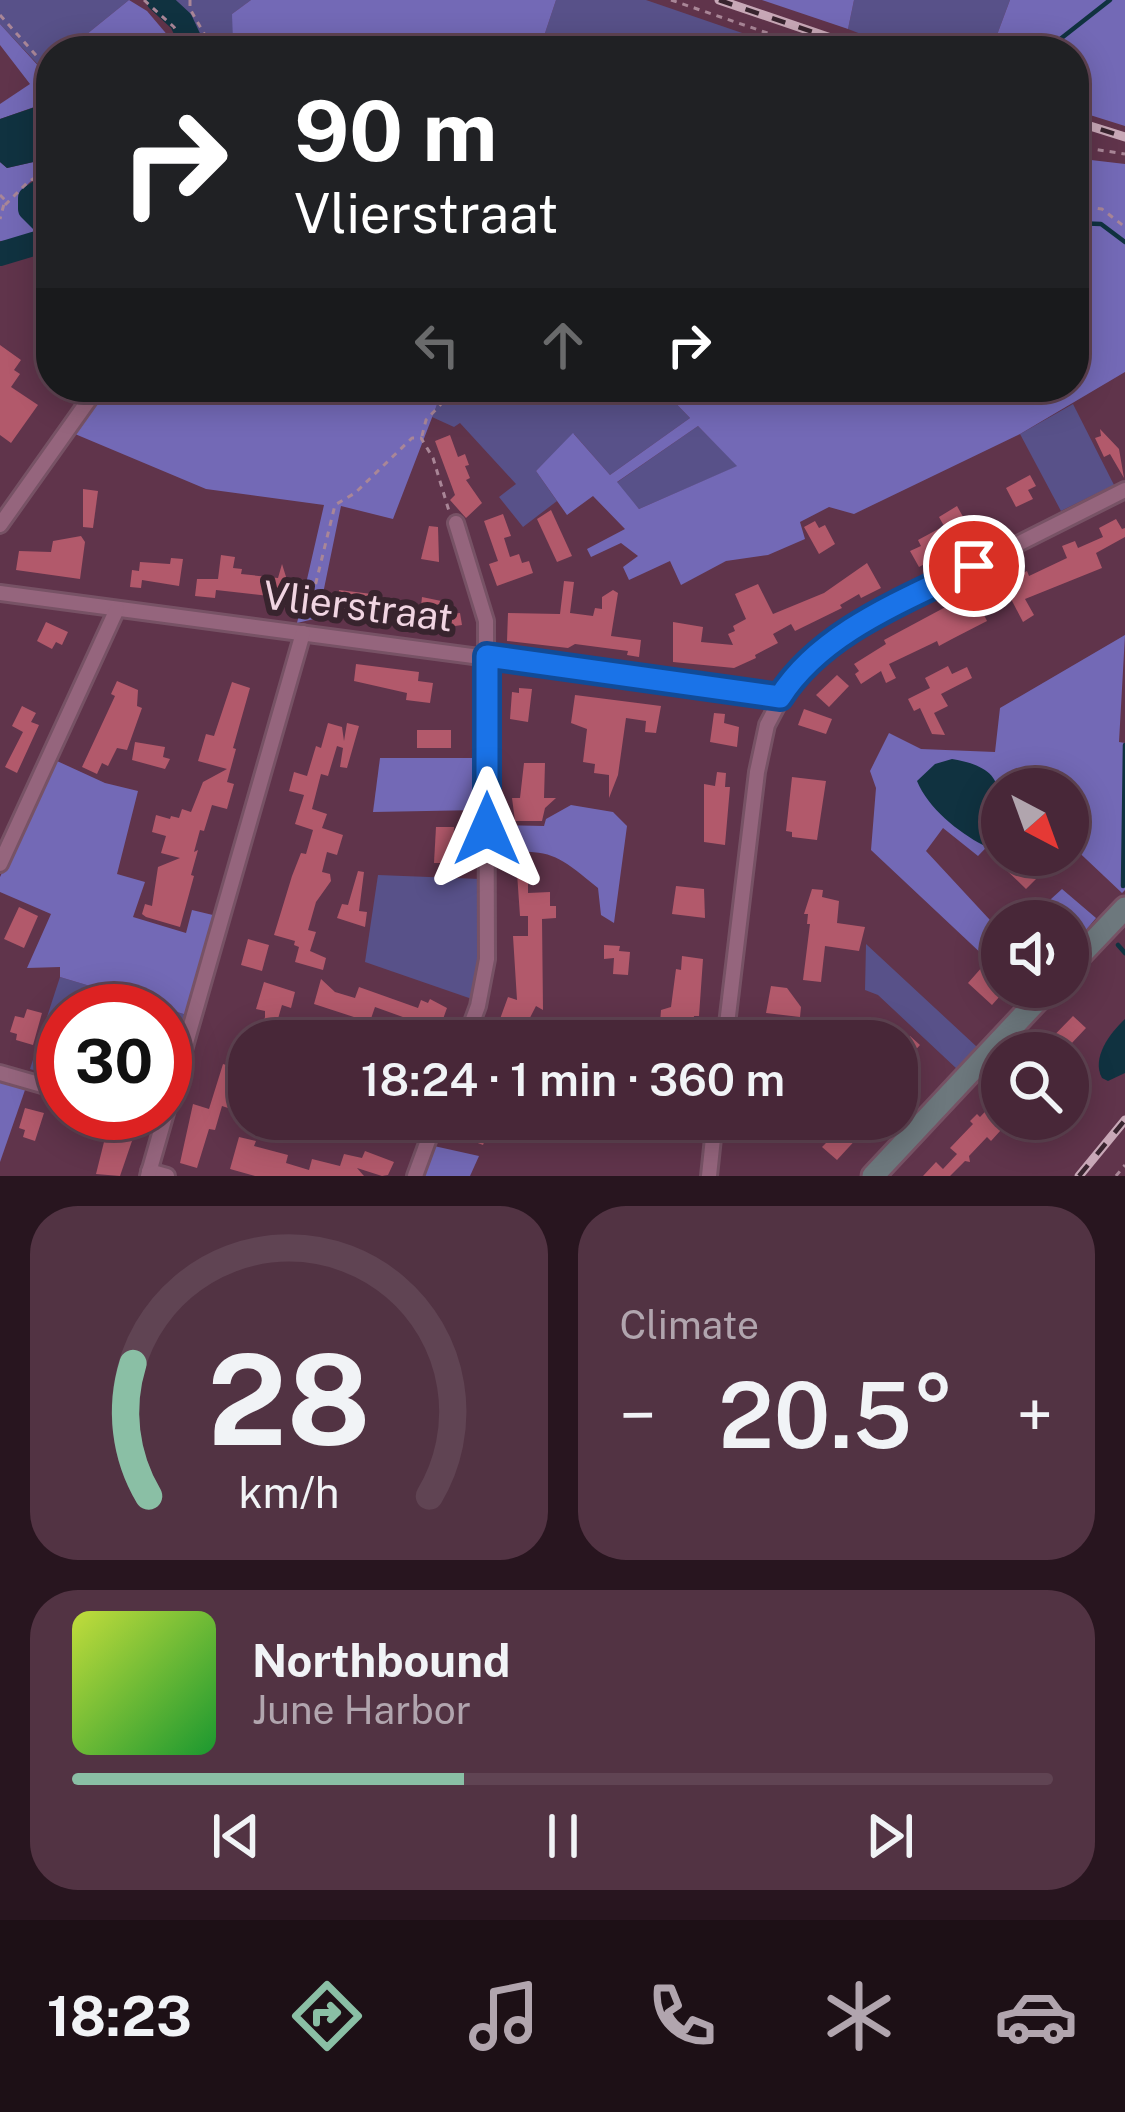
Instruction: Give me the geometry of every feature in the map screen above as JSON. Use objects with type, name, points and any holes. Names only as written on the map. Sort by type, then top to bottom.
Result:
[{"type":"street","points":[[0,525],[87,402]]},
{"type":"street","points":[[727,1020],[757,772],[767,725],[800,670],[860,624],[1125,490]]},
{"type":"street","points":[[456,523],[484,605],[487,656],[487,959],[473,1020]]},
{"type":"street","name":"Vlierstraat","points":[[0,593],[780,697]]},
{"type":"street","points":[[0,864],[117,609]]},
{"type":"street","points":[[192,1022],[303,633]]},
{"type":"street","points":[[1089,946],[1125,908]]},
{"type":"street","points":[[873,1176],[1030,1008]]},
{"type":"street","points":[[0,1073],[36,1083]]},
{"type":"street","points":[[158,1140],[148,1173],[167,1176]]},
{"type":"street","points":[[415,1176],[428,1140]]},
{"type":"street","points":[[709,1176],[713,1140]]},
{"type":"path","points":[[144,0],[178,36]]},
{"type":"path","points":[[190,0],[206,36]]},
{"type":"path","points":[[671,0],[776,36]]},
{"type":"path","points":[[0,15],[36,55]]},
{"type":"path","points":[[1089,148],[1125,154]]},
{"type":"path","points":[[4,205],[36,177]]},
{"type":"path","points":[[0,195],[4,205],[0,220]]},
{"type":"path","points":[[1089,207],[1102,209],[1125,227]]},
{"type":"path","points":[[443,402],[426,420],[422,437],[456,523]]},
{"type":"path","points":[[303,633],[335,505],[355,493],[412,438],[422,437]]},
{"type":"path","points":[[1116,1176],[1125,1165]]},
{"type":"shaded area","points":[[0,0],[129,0],[85,36],[36,36],[36,62],[0,24]]},
{"type":"shaded area","points":[[129,0],[147,11],[168,36],[85,36]]},
{"type":"shaded area","points":[[166,0],[251,0],[232,14],[240,36],[194,36],[184,14]]},
{"type":"shaded area","points":[[251,0],[556,0],[544,36],[233,36],[232,14]]},
{"type":"shaded area","points":[[556,0],[646,0],[751,36],[544,36]]},
{"type":"shaded area","points":[[762,0],[854,0],[848,29]]},
{"type":"shaded area","points":[[854,0],[1010,0],[997,36],[866,36],[848,29]]},
{"type":"shaded area","points":[[1010,0],[1125,0],[1125,126],[1089,115],[1089,36],[997,36]]},
{"type":"shaded area","points":[[0,24],[36,63],[36,106],[0,119],[0,104],[30,84],[0,45]]},
{"type":"shaded area","points":[[1089,160],[1125,164],[1125,372],[1089,393]]},
{"type":"shaded area","points":[[36,161],[36,177],[22,193],[19,207],[36,230],[21,240],[0,241],[0,162],[7,168]]},
{"type":"shaded area","points":[[97,402],[438,402],[393,519],[341,506],[318,618],[297,623],[324,505],[206,489],[75,434]]},
{"type":"shaded area","points":[[438,402],[675,402],[690,418],[610,475],[574,434],[536,471],[557,501],[523,527],[499,497],[516,484],[460,423],[454,427],[432,417]]},
{"type":"shaded area","points":[[675,402],[1074,402],[1020,434],[854,514],[829,507],[800,522],[805,539],[768,555],[726,561],[681,585],[670,561],[629,580],[623,567],[638,556],[621,543],[591,557],[587,549],[625,529],[593,496],[567,515],[536,471],[573,433],[610,475],[690,418]],"holes":[[[698,426],[737,466],[639,509],[617,482]]]},
{"type":"shaded area","points":[[1073,404],[1114,485],[1061,511],[1020,434]]},
{"type":"shaded area","points":[[698,426],[738,466],[639,509],[616,483]]},
{"type":"shaded area","points":[[1125,635],[1119,742],[1125,743],[1125,890],[1122,893],[1089,862],[1089,768],[981,768],[981,853],[978,856],[943,828],[926,851],[981,910],[981,953],[871,850],[876,788],[870,771],[889,733],[921,749],[995,752],[1000,708]]},
{"type":"shaded area","points":[[380,758],[480,758],[480,810],[373,812]]},
{"type":"shaded area","points":[[57,761],[105,783],[138,791],[117,874],[145,882],[133,917],[186,933],[192,910],[217,916],[192,998],[192,984],[83,984],[60,977],[60,967],[27,968],[51,914],[0,892],[0,877]]},
{"type":"shaded area","points":[[571,805],[613,812],[627,826],[614,923],[601,915],[598,888],[562,861],[542,853],[497,853],[496,825],[544,826],[546,819]]},
{"type":"shaded area","points":[[378,875],[480,879],[482,954],[472,999],[365,962]]},
{"type":"shaded area","points":[[1062,889],[1075,900],[1050,900]]},
{"type":"shaded area","points":[[866,944],[977,1047],[957,1069],[918,1032],[918,1020],[905,1020],[878,995],[865,990]]},
{"type":"shaded area","points":[[0,1081],[25,1090],[0,1162]]},
{"type":"shaded area","points":[[434,1146],[479,1156],[470,1176],[423,1176]]},
{"type":"water","points":[[36,107],[36,161],[7,168],[0,162],[0,119]]},
{"type":"water","points":[[952,759],[981,768],[981,844],[928,801],[917,781],[935,764]]},
{"type":"water","points":[[1125,1019],[1125,1073],[1108,1081],[1099,1070],[1100,1054]]},
{"type":"building","points":[[0,345],[21,360],[14,370],[20,374],[11,387],[38,405],[11,443],[0,435]]},
{"type":"building","points":[[1100,429],[1119,449],[1124,478],[1110,454],[1104,457],[1095,438],[1101,436]]},
{"type":"building","points":[[450,435],[458,457],[465,454],[470,478],[466,480],[482,503],[466,518],[450,500],[455,495],[435,441]]},
{"type":"building","points":[[1030,475],[1036,486],[1028,490],[1033,499],[1016,507],[1006,488]]},
{"type":"building","points":[[83,489],[98,491],[93,528],[83,527]]},
{"type":"building","points":[[957,506],[971,539],[919,567],[910,551],[921,546],[918,540],[944,526],[939,517]]},
{"type":"building","points":[[551,510],[572,556],[557,562],[537,519]]},
{"type":"building","points":[[503,514],[511,536],[504,538],[510,557],[519,554],[522,563],[529,561],[533,573],[497,586],[489,564],[498,561],[484,521]]},
{"type":"building","points":[[1116,519],[1125,528],[1125,537],[1096,553],[1102,568],[1025,599],[1034,615],[1023,622],[1011,599],[983,613],[987,621],[939,646],[937,641],[889,664],[896,678],[886,683],[881,671],[861,684],[854,664],[886,644],[884,640],[994,581],[997,586],[1027,571],[1029,576],[1067,558],[1062,546],[1075,541],[1078,548],[1103,537],[1099,528]]},
{"type":"building","points":[[815,521],[819,528],[825,525],[835,544],[819,554],[804,527]]},
{"type":"building","points":[[429,526],[438,527],[439,562],[421,559]]},
{"type":"building","points":[[81,536],[85,542],[80,579],[16,570],[19,551],[51,552],[53,541]]},
{"type":"building","points":[[221,555],[235,557],[233,568],[242,569],[241,574],[278,578],[282,564],[287,580],[294,581],[287,606],[268,604],[269,596],[216,590],[215,598],[195,596],[197,579],[218,579]]},
{"type":"building","points":[[171,558],[183,559],[179,586],[142,580],[141,588],[130,587],[132,570],[139,571],[140,562],[170,564]]},
{"type":"building","points":[[867,563],[881,588],[861,598],[859,594],[842,608],[795,631],[791,624],[773,634],[778,643],[756,658],[734,668],[673,662],[673,622],[703,627],[701,642],[733,645],[728,634],[746,619],[735,594],[758,584],[773,614],[824,593]]},
{"type":"building","points":[[564,581],[574,582],[570,613],[593,616],[595,608],[602,609],[602,597],[613,590],[618,593],[611,636],[641,640],[639,657],[627,655],[628,651],[575,644],[568,648],[507,641],[508,613],[560,614]]},
{"type":"building","points":[[339,590],[372,594],[369,612],[358,611],[357,616],[336,613]]},
{"type":"building","points":[[422,597],[451,603],[451,614],[460,613],[462,625],[448,627],[448,620],[420,616]]},
{"type":"building","points":[[46,622],[68,632],[62,645],[56,642],[52,649],[37,641]]},
{"type":"building","points":[[356,664],[419,672],[418,681],[433,683],[430,703],[406,700],[407,693],[354,681]]},
{"type":"building","points":[[948,666],[952,674],[967,667],[972,678],[941,694],[948,706],[934,713],[945,735],[932,734],[920,708],[914,711],[908,699],[930,688],[925,678]]},
{"type":"building","points":[[837,675],[849,686],[829,707],[816,695]]},
{"type":"building","points":[[117,681],[138,690],[137,706],[142,708],[127,750],[117,748],[108,766],[102,763],[97,774],[82,767],[115,696],[111,694]]},
{"type":"building","points":[[232,682],[250,688],[227,782],[234,784],[227,809],[212,805],[204,831],[200,830],[180,927],[142,914],[145,904],[152,906],[158,867],[180,858],[161,853],[166,836],[152,832],[156,815],[170,819],[179,818],[182,809],[191,812],[203,782],[227,769],[198,761],[206,734],[214,736]]},
{"type":"building","points":[[519,688],[532,689],[528,722],[510,719],[512,692],[519,693]]},
{"type":"building","points":[[575,695],[661,706],[656,733],[645,732],[646,721],[626,718],[618,775],[609,798],[609,775],[594,773],[595,764],[583,762],[587,729],[571,723]]},
{"type":"building","points":[[22,706],[36,713],[31,722],[39,725],[17,773],[5,767],[23,732],[12,726]]},
{"type":"building","points":[[804,709],[832,719],[826,734],[798,725]]},
{"type":"building","points":[[714,713],[725,714],[724,723],[739,727],[737,747],[710,742]]},
{"type":"building","points":[[328,723],[342,727],[344,741],[347,723],[359,726],[347,768],[340,767],[343,748],[337,746],[328,776],[321,774],[312,809],[327,814],[322,828],[343,835],[337,855],[327,852],[322,872],[330,874],[331,881],[316,902],[308,930],[316,932],[310,951],[326,958],[323,970],[295,962],[299,947],[295,941],[274,935],[292,876],[313,830],[295,824],[304,795],[289,791],[294,772],[307,776]]},
{"type":"building","points":[[417,730],[451,730],[451,748],[417,748]]},
{"type":"building","points":[[135,742],[165,747],[163,757],[170,759],[165,769],[132,760]]},
{"type":"building","points":[[524,763],[545,763],[544,798],[556,798],[545,808],[542,821],[515,821],[512,798],[520,798]]},
{"type":"building","points":[[717,772],[726,773],[725,787],[730,787],[725,845],[704,842],[704,784],[715,786]]},
{"type":"building","points":[[792,777],[826,781],[817,840],[792,837],[786,831]]},
{"type":"building","points":[[436,827],[454,827],[452,863],[434,863]]},
{"type":"building","points":[[358,871],[364,872],[359,911],[367,912],[365,927],[337,918],[342,904],[348,905]]},
{"type":"building","points":[[517,873],[528,873],[528,893],[550,892],[550,906],[556,906],[556,918],[542,919],[543,1010],[536,1006],[529,1020],[500,1020],[508,997],[517,1000],[513,936],[528,936],[528,916],[520,916]]},
{"type":"building","points":[[1012,876],[1036,879],[1026,889]]},
{"type":"building","points":[[676,886],[704,889],[705,918],[672,914]]},
{"type":"building","points":[[812,889],[839,901],[837,923],[865,927],[859,951],[825,946],[821,982],[803,980],[810,924],[804,914]]},
{"type":"building","points":[[19,907],[38,916],[24,948],[4,939]]},
{"type":"building","points":[[248,939],[269,945],[262,971],[241,965]]},
{"type":"building","points":[[604,945],[630,952],[628,975],[613,974],[614,958],[604,959]]},
{"type":"building","points":[[682,956],[703,959],[699,1016],[660,1020],[661,1010],[671,1007],[676,969],[681,970]]},
{"type":"building","points":[[981,968],[981,995],[968,983]]},
{"type":"building","points":[[321,979],[335,992],[355,998],[359,987],[418,1008],[421,1000],[428,1003],[430,999],[447,1008],[443,1020],[411,1020],[375,1007],[371,1020],[360,1020],[314,1004]]},
{"type":"building","points":[[264,982],[295,992],[291,1008],[282,1005],[278,1020],[264,1020],[265,1011],[256,1009]]},
{"type":"building","points":[[771,986],[787,988],[801,1007],[800,1017],[766,1013]]},
{"type":"building","points":[[27,1009],[36,1011],[33,1045],[16,1040],[17,1034],[10,1032],[15,1016],[24,1018]]},
{"type":"building","points":[[1073,1016],[1086,1028],[1082,1032],[1057,1032]]},
{"type":"building","points":[[223,1064],[228,1066],[228,1108],[222,1106],[215,1130],[209,1129],[197,1168],[180,1163],[185,1140],[192,1140],[193,1104],[209,1109]]},
{"type":"building","points":[[25,1108],[36,1111],[35,1141],[23,1137],[25,1130],[19,1128]]},
{"type":"building","points":[[977,1114],[984,1140],[969,1156],[970,1162],[965,1161],[950,1176],[923,1176],[936,1162],[943,1169],[957,1154],[950,1148],[973,1124],[970,1121]]},
{"type":"building","points":[[104,1140],[132,1140],[120,1176],[96,1174]]},
{"type":"building","points":[[238,1140],[256,1141],[254,1146],[288,1155],[286,1163],[309,1170],[312,1159],[340,1166],[344,1154],[362,1158],[365,1151],[394,1162],[388,1175],[382,1176],[357,1168],[364,1176],[255,1176],[230,1169]]},
{"type":"building","points":[[829,1140],[855,1140],[837,1160],[822,1147]]},
{"type":"waterway","points":[[158,0],[181,21],[188,36]]},
{"type":"waterway","points":[[1064,36],[1110,0]]},
{"type":"waterway","points":[[36,194],[30,198],[30,209],[36,215]]},
{"type":"waterway","points":[[1089,224],[1101,224],[1125,242]]},
{"type":"waterway","points":[[0,254],[36,243]]},
{"type":"waterway","points":[[1123,886],[1125,745]]},
{"type":"waterway","points":[[1118,945],[1125,953]]},
{"type":"railway","points":[[719,0],[825,36]]},
{"type":"railway","points":[[1089,126],[1125,137]]},
{"type":"railway","points":[[1079,1176],[1125,1120]]},
{"type":"route","points":[[487,829],[487,656],[780,697],[800,670],[860,624],[974,566]]}]
